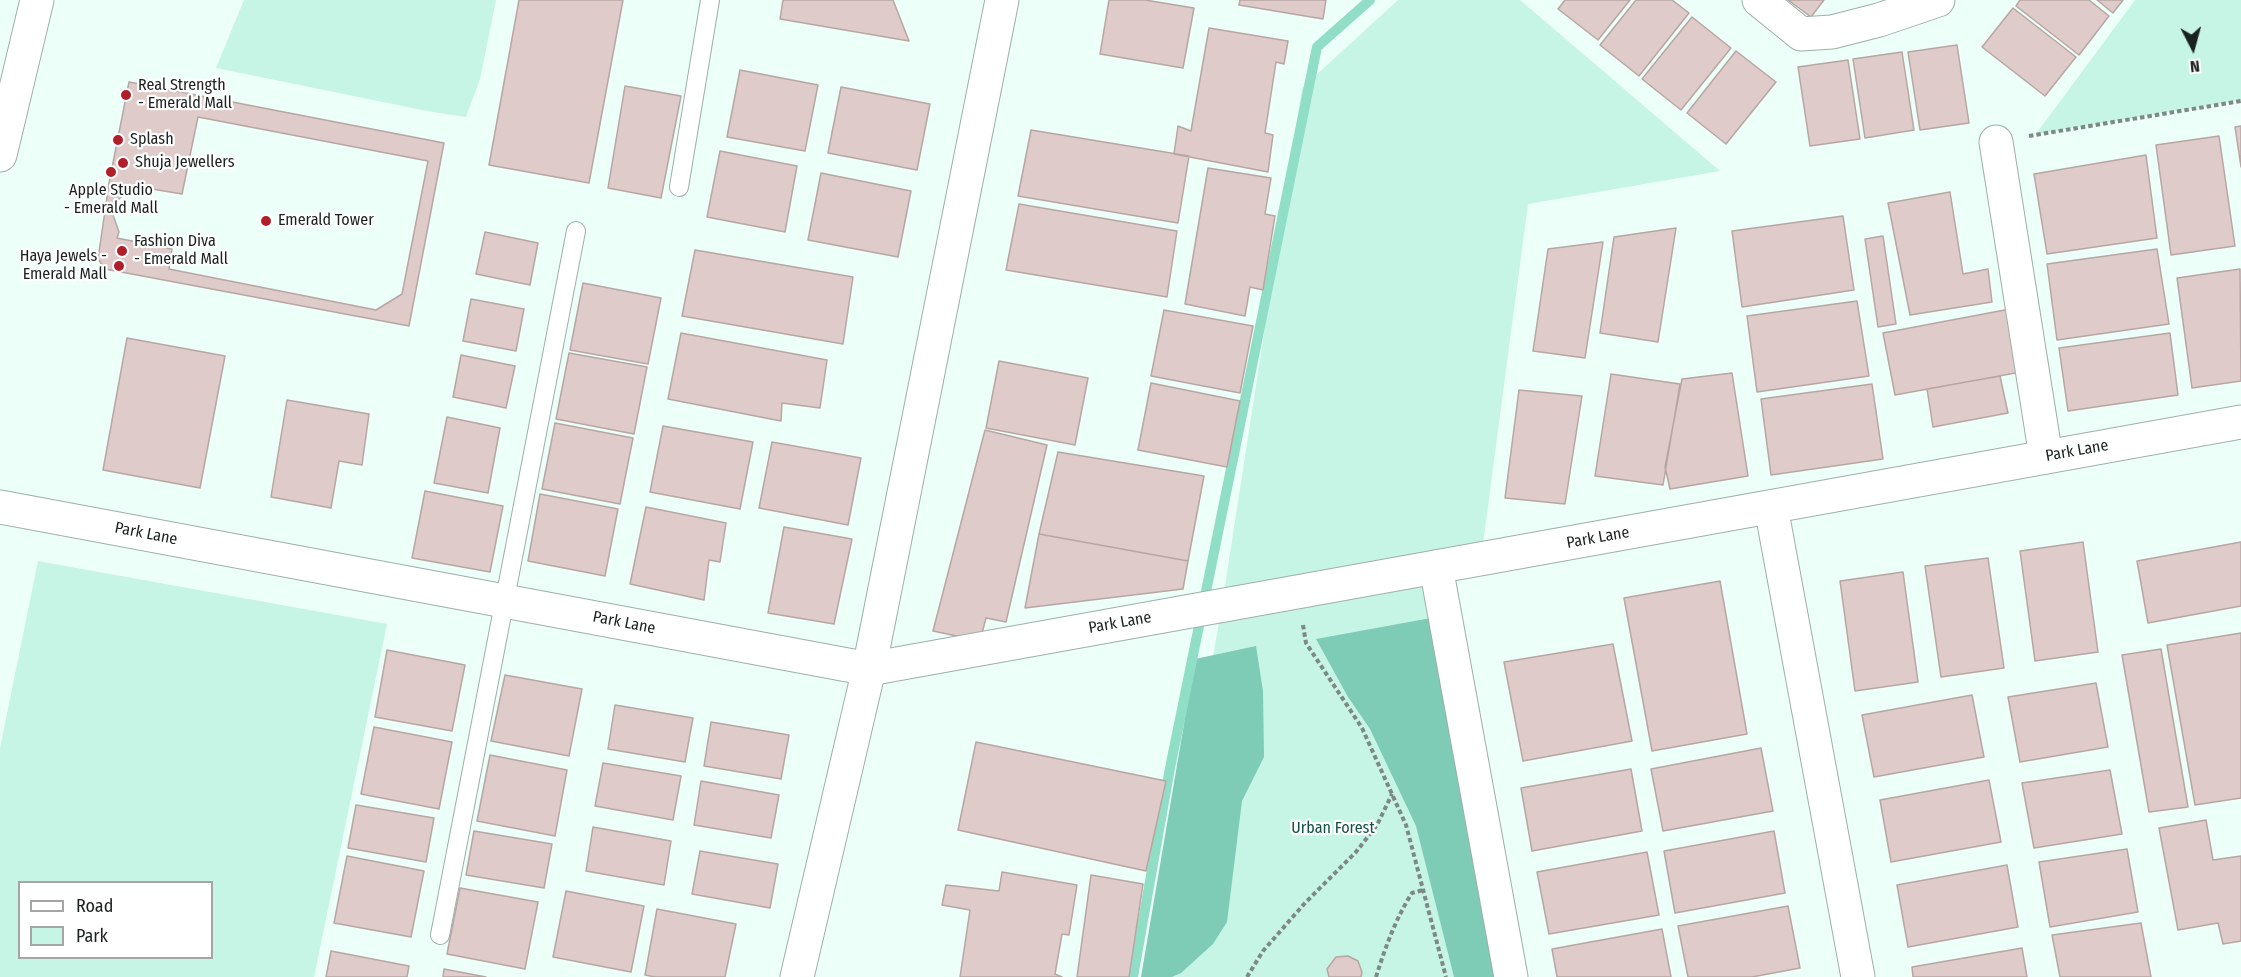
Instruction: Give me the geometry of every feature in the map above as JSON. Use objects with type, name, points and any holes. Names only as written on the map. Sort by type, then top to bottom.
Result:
[{"type":"street","points":[[0,155],[37,0]]},
{"type":"street","points":[[797,977],[869,669],[1002,0]]},
{"type":"street","points":[[1759,0],[1801,34],[1832,32],[1879,20],[1938,0]]},
{"type":"street","points":[[1996,142],[2046,457]]},
{"type":"street","name":"Park Lane","points":[[0,507],[869,669],[2241,422]]},
{"type":"street","points":[[1771,507],[1858,977]]},
{"type":"street","points":[[1436,567],[1511,977]]},
{"type":"lane","points":[[679,187],[710,0]]},
{"type":"lane","points":[[440,935],[576,231]]},
{"type":"path","points":[[1996,142],[2241,101]]},
{"type":"path","points":[[1298,591],[1306,643],[1362,728],[1406,825],[1446,977]]},
{"type":"path","points":[[1247,977],[1263,951],[1305,903],[1356,852],[1377,825],[1392,794]]},
{"type":"path","points":[[1376,977],[1403,908],[1412,893],[1423,890]]},
{"type":"green space","points":[[244,0],[496,0],[480,79],[466,117],[216,68]]},
{"type":"green space","name":"Urban Forest","points":[[1398,0],[1520,0],[1720,171],[1528,204],[1481,559],[1436,567],[1511,977],[1157,977],[1222,605],[1302,88]]},
{"type":"green space","points":[[2135,0],[2241,0],[2241,100],[2036,134]]},
{"type":"green space","points":[[38,561],[387,624],[314,977],[0,977],[0,748]]},
{"type":"green space","points":[[1431,618],[1494,977],[1454,977],[1416,826],[1370,729],[1348,697],[1316,639]]},
{"type":"green space","points":[[1256,646],[1263,691],[1264,757],[1242,801],[1227,922],[1213,944],[1181,973],[1172,977],[1141,977],[1195,659]]},
{"type":"building","points":[[519,0],[623,0],[589,183],[489,165]]},
{"type":"building","points":[[783,0],[893,0],[909,41],[780,19]]},
{"type":"building","points":[[1109,0],[1145,0],[1194,8],[1183,68],[1100,54]]},
{"type":"building","points":[[1240,0],[1326,0],[1323,19],[1239,5]]},
{"type":"building","points":[[1565,0],[1630,0],[1598,40],[1558,9]]},
{"type":"building","points":[[1636,0],[1672,0],[1689,13],[1639,76],[1600,45]]},
{"type":"building","points":[[1788,0],[1824,0],[1811,17]]},
{"type":"building","points":[[2020,0],[2089,0],[2109,16],[2079,55],[2016,6]]},
{"type":"building","points":[[2097,0],[2123,0],[2113,13]]},
{"type":"building","points":[[2013,8],[2076,57],[2045,96],[1982,47]]},
{"type":"building","points":[[1692,17],[1731,48],[1681,110],[1642,79]]},
{"type":"building","points":[[1209,28],[1288,41],[1284,64],[1276,62],[1265,133],[1273,135],[1268,172],[1174,154],[1178,126],[1191,131]]},
{"type":"building","points":[[1957,45],[1969,123],[1920,130],[1908,52]]},
{"type":"building","points":[[1736,51],[1776,82],[1726,144],[1687,113]]},
{"type":"building","points":[[1902,52],[1914,130],[1865,138],[1853,59]]},
{"type":"building","points":[[1848,60],[1860,139],[1810,146],[1798,67]]},
{"type":"building","points":[[740,70],[818,85],[805,151],[727,137]]},
{"type":"building","name":"Emerald Tower","points":[[129,82],[444,143],[409,326],[105,269],[98,259],[109,183]]},
{"type":"building","points":[[625,86],[681,96],[661,198],[608,188]]},
{"type":"building","points":[[841,87],[930,104],[917,170],[828,153]]},
{"type":"building","name":"Emerald Tower","points":[[198,117],[428,161],[402,294],[376,310],[169,269],[172,249],[117,238],[119,232],[113,215],[118,200],[127,191],[128,185],[182,194]]},
{"type":"building","points":[[2241,126],[2241,167],[2235,127]]},
{"type":"building","points":[[1031,130],[1189,156],[1178,223],[1018,196]]},
{"type":"building","points":[[2219,136],[2235,246],[2171,255],[2156,145]]},
{"type":"building","points":[[720,151],[797,166],[785,232],[707,217]]},
{"type":"building","points":[[2146,155],[2157,238],[2047,254],[2034,174]]},
{"type":"building","points":[[1208,168],[1271,178],[1265,214],[1275,216],[1263,290],[1250,287],[1245,316],[1185,304]]},
{"type":"building","points":[[821,173],[911,191],[898,257],[808,240]]},
{"type":"building","points":[[1950,192],[1963,274],[1988,269],[1992,302],[1910,315],[1888,203]]},
{"type":"building","points":[[1019,204],[1177,231],[1167,297],[1006,270]]},
{"type":"building","points":[[1843,216],[1854,290],[1742,307],[1732,231]]},
{"type":"building","points":[[1676,228],[1658,342],[1600,333],[1614,237]]},
{"type":"building","points":[[485,232],[538,243],[530,285],[476,274]]},
{"type":"building","points":[[1883,236],[1896,324],[1878,327],[1865,239]]},
{"type":"building","points":[[1603,242],[1585,358],[1533,351],[1548,249]]},
{"type":"building","points":[[2157,249],[2169,324],[2057,340],[2047,264]]},
{"type":"building","points":[[695,250],[853,277],[843,344],[682,316]]},
{"type":"building","points":[[2240,269],[2241,381],[2192,388],[2177,278]]},
{"type":"building","points":[[583,283],[661,298],[648,364],[570,350]]},
{"type":"building","points":[[471,299],[524,309],[516,351],[463,341]]},
{"type":"building","points":[[1857,301],[1869,376],[1757,392],[1747,316]]},
{"type":"building","points":[[2010,309],[2021,372],[1895,395],[1883,333]]},
{"type":"building","points":[[1164,310],[1253,326],[1240,393],[1151,376]]},
{"type":"building","points":[[681,333],[827,360],[820,408],[782,403],[781,421],[668,399]]},
{"type":"building","points":[[2170,333],[2178,395],[2068,411],[2059,348]]},
{"type":"building","points":[[127,338],[225,356],[200,488],[103,470]]},
{"type":"building","points":[[569,353],[647,367],[634,434],[556,419]]},
{"type":"building","points":[[461,355],[515,366],[506,408],[453,397]]},
{"type":"building","points":[[999,361],[1088,378],[1075,445],[986,428]]},
{"type":"building","points":[[1732,373],[1748,476],[1670,489],[1665,467],[1682,379]]},
{"type":"building","points":[[1611,374],[1680,384],[1663,485],[1595,476]]},
{"type":"building","points":[[2000,376],[2008,413],[1933,427],[1927,389]]},
{"type":"building","points":[[1151,383],[1240,401],[1227,467],[1138,450]]},
{"type":"building","points":[[1872,384],[1883,459],[1771,475],[1761,399]]},
{"type":"building","points":[[1519,390],[1582,396],[1565,504],[1505,498]]},
{"type":"building","points":[[287,400],[369,414],[362,465],[339,461],[331,508],[271,497]]},
{"type":"building","points":[[447,417],[500,428],[488,493],[434,483]]},
{"type":"building","points":[[555,423],[633,438],[620,504],[542,489]]},
{"type":"building","points":[[663,426],[753,442],[740,509],[650,492]]},
{"type":"building","points":[[985,430],[1047,445],[1006,622],[986,618],[980,641],[933,631]]},
{"type":"building","points":[[772,442],[861,458],[848,525],[759,508]]},
{"type":"building","points":[[1058,452],[1204,476],[1188,561],[1039,534]]},
{"type":"building","points":[[425,491],[503,506],[490,572],[412,558]]},
{"type":"building","points":[[540,494],[618,509],[605,576],[528,561]]},
{"type":"building","points":[[646,507],[726,523],[720,562],[709,560],[704,600],[630,584]]},
{"type":"building","points":[[784,527],[852,539],[834,624],[768,613]]},
{"type":"building","points":[[1039,534],[1188,561],[1183,589],[1025,608]]},
{"type":"building","points":[[2083,542],[2098,652],[2035,661],[2020,551]]},
{"type":"building","points":[[2241,542],[2241,606],[2148,623],[2137,561]]},
{"type":"building","points":[[1988,558],[2004,668],[1941,677],[1925,566]]},
{"type":"building","points":[[1903,572],[1918,682],[1855,691],[1840,581]]},
{"type":"building","points":[[1720,581],[1747,734],[1652,751],[1624,598]]},
{"type":"building","points":[[2241,633],[2241,798],[2195,805],[2167,645]]},
{"type":"building","points":[[1613,644],[1632,741],[1523,761],[1504,662]]},
{"type":"building","points":[[2161,649],[2188,807],[2149,812],[2122,655]]},
{"type":"building","points":[[387,650],[465,665],[452,731],[375,717]]},
{"type":"building","points":[[505,675],[582,689],[569,756],[491,741]]},
{"type":"building","points":[[2096,683],[2108,747],[2020,762],[2008,697]]},
{"type":"building","points":[[1972,695],[1984,757],[1874,777],[1862,715]]},
{"type":"building","points":[[615,705],[693,718],[685,762],[608,749]]},
{"type":"building","points":[[711,722],[789,735],[781,779],[704,766]]},
{"type":"building","points":[[374,727],[452,742],[439,809],[361,794]]},
{"type":"building","points":[[976,742],[1166,781],[1146,871],[958,830]]},
{"type":"building","points":[[1761,748],[1773,811],[1663,831],[1651,769]]},
{"type":"building","points":[[490,755],[567,770],[555,836],[477,821]]},
{"type":"building","points":[[603,763],[681,776],[673,820],[595,806]]},
{"type":"building","points":[[1631,769],[1642,831],[1532,851],[1521,788]]},
{"type":"building","points":[[2110,770],[2122,834],[2034,848],[2022,783]]},
{"type":"building","points":[[1989,780],[2001,842],[1891,862],[1880,800]]},
{"type":"building","points":[[701,781],[779,795],[771,838],[694,825]]},
{"type":"building","points":[[356,805],[434,818],[426,862],[348,848]]},
{"type":"building","points":[[2206,820],[2213,860],[2241,856],[2241,941],[2223,944],[2218,923],[2178,930],[2159,828]]},
{"type":"building","points":[[593,827],[671,841],[664,885],[586,871]]},
{"type":"building","points":[[474,831],[552,844],[544,888],[466,875]]},
{"type":"building","points":[[1774,831],[1785,893],[1675,913],[1664,851]]},
{"type":"building","points":[[2127,849],[2138,912],[2050,927],[2039,862]]},
{"type":"building","points":[[700,851],[778,864],[770,908],[692,894]]},
{"type":"building","points":[[1647,852],[1659,915],[1549,934],[1537,872]]},
{"type":"building","points":[[347,856],[424,871],[411,937],[334,923]]},
{"type":"building","points":[[2007,865],[2018,927],[1908,947],[1897,885]]},
{"type":"building","points":[[1002,872],[1077,885],[1069,935],[1062,934],[1055,974],[1062,977],[960,977],[970,910],[942,905],[946,885],[999,891]]},
{"type":"building","points":[[1091,875],[1143,884],[1129,977],[1077,977]]},
{"type":"building","points":[[460,888],[538,902],[525,969],[447,954]]},
{"type":"building","points":[[566,891],[644,906],[631,972],[553,957]]},
{"type":"building","points":[[1788,906],[1800,968],[1752,977],[1688,977],[1678,926]]},
{"type":"building","points":[[657,909],[736,924],[725,977],[645,975]]},
{"type":"building","points":[[2141,923],[2151,977],[2060,977],[2052,935]]},
{"type":"building","points":[[1662,929],[1671,977],[1557,977],[1552,949]]},
{"type":"building","points":[[2022,948],[2027,977],[1913,977],[1912,967]]},
{"type":"building","points":[[331,951],[409,966],[407,977],[326,977]]},
{"type":"building","points":[[1348,956],[1358,961],[1362,972],[1361,977],[1329,977],[1327,969],[1336,957]]},
{"type":"building","points":[[444,969],[486,977],[443,977]]},
{"type":"waterway","points":[[1133,977],[1170,768],[1317,47],[1370,0]]},
{"type":"place","name":"Real Strength - Emerald Mall","points":[[126,95]]},
{"type":"place","name":"Splash","points":[[118,140]]},
{"type":"place","name":"Shuja Jewellers","points":[[123,163]]},
{"type":"place","name":"Apple Studio - Emerald Mall","points":[[111,172]]},
{"type":"place","name":"Emerald Tower","points":[[266,221]]},
{"type":"place","name":"Fashion Diva - Emerald Mall","points":[[122,251]]},
{"type":"place","name":"Haya Jewels - Emerald Mall","points":[[119,266]]}]
